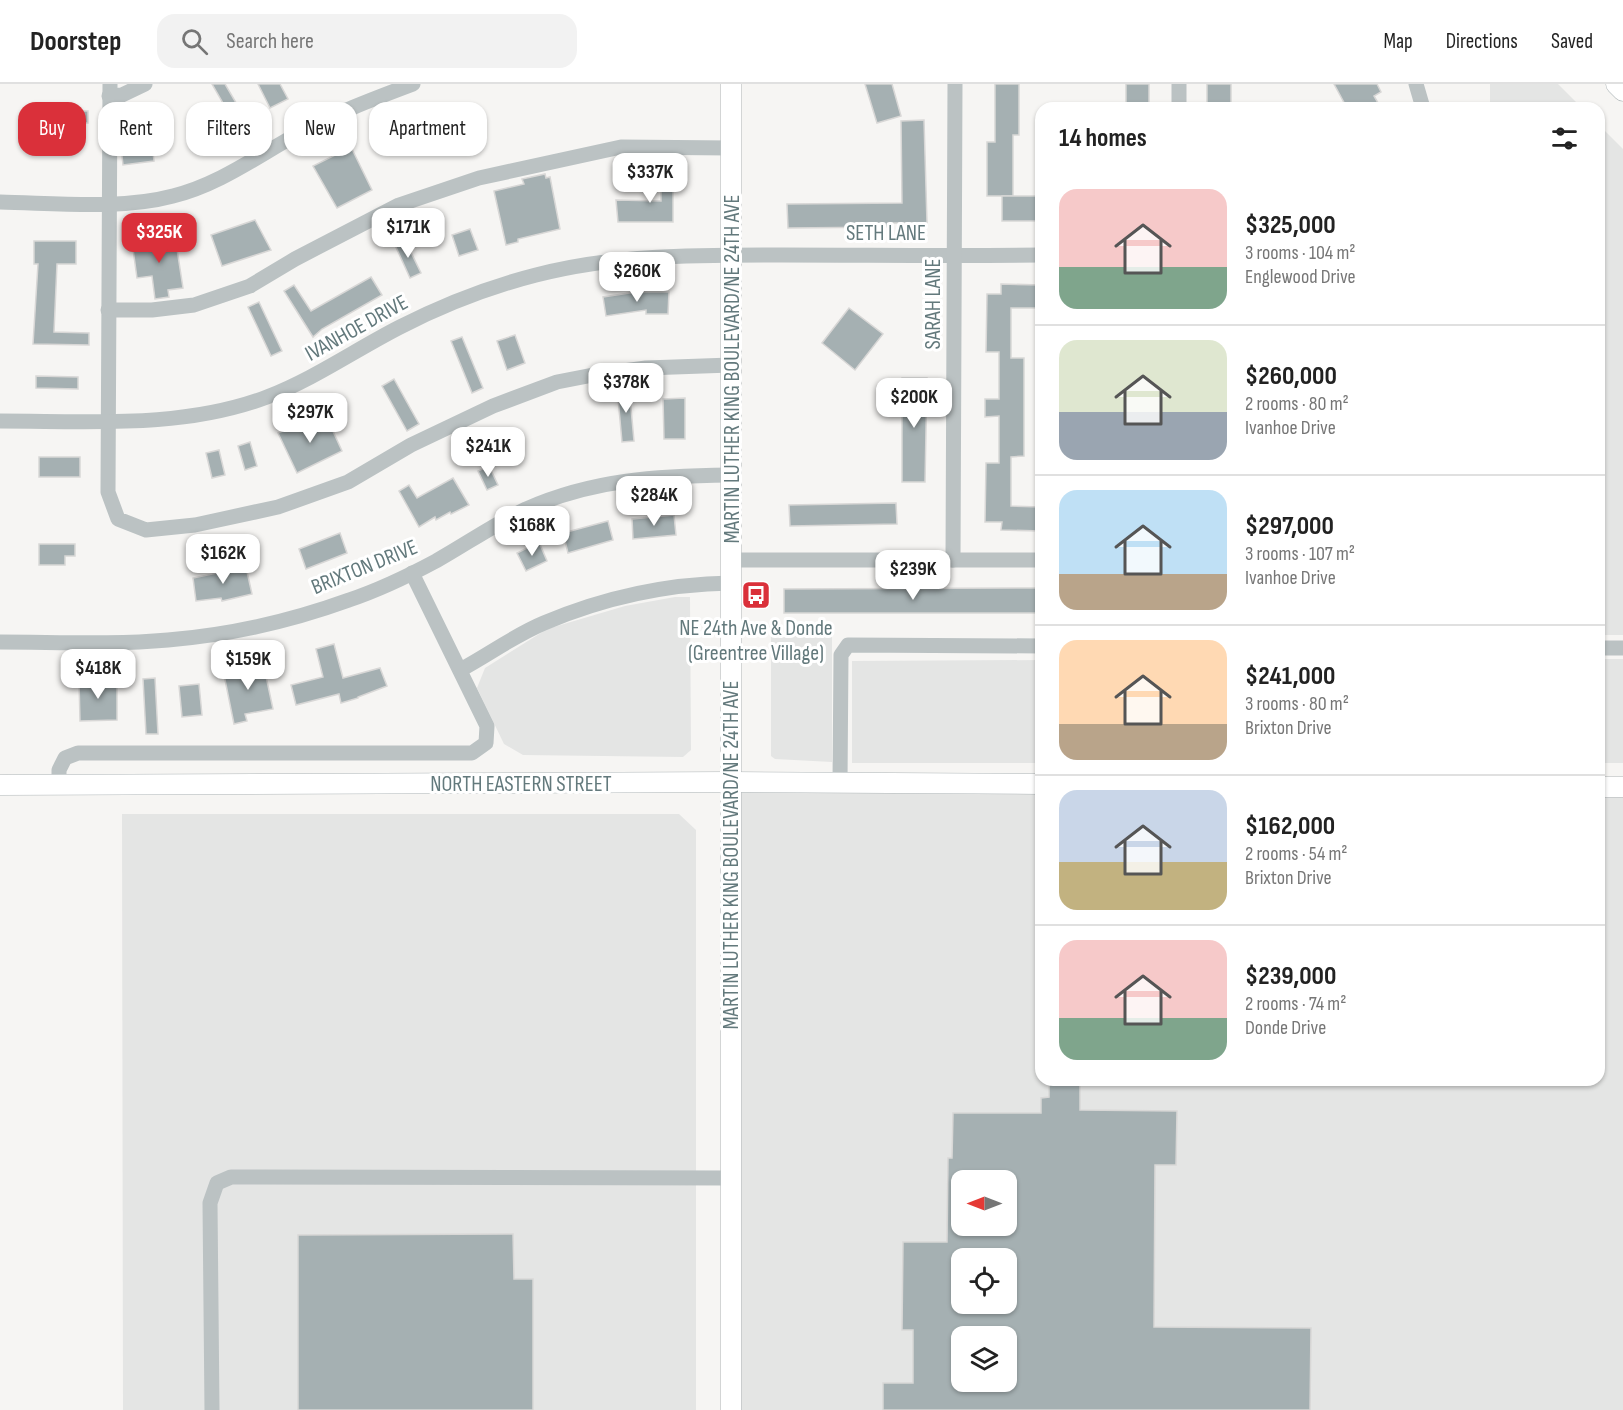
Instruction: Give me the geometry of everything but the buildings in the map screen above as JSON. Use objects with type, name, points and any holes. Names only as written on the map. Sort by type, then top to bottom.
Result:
[{"type":"main road","name":"MARTIN LUTHER KING BOULEVARD/NE 24TH AVE","points":[[731,84],[731,1410]]},
{"type":"main road","points":[[1616,84],[1623,91]]},
{"type":"main road","name":"NORTH EASTERN STREET","points":[[0,785],[730,782],[1035,784]]},
{"type":"main road","points":[[1605,787],[1623,787]]},
{"type":"street","points":[[145,84],[122,95],[110,90],[108,492],[118,519],[146,530],[195,525],[278,507],[348,482],[411,445],[452,425],[493,406],[557,382],[646,368],[731,365]]},
{"type":"street","points":[[0,202],[109,203],[173,197],[199,188],[336,114],[413,84]]},
{"type":"street","name":"SARAH LANE","points":[[953,560],[955,84]]},
{"type":"street","points":[[1179,84],[1179,102]]},
{"type":"street","points":[[1416,84],[1421,102]]},
{"type":"street","points":[[108,310],[152,310],[194,305],[250,286],[295,259],[399,205],[479,178],[621,147],[731,148]]},
{"type":"street","name":"SETH LANE","points":[[731,255],[1035,255]]},
{"type":"street","name":"IVANHOE DRIVE","points":[[0,421],[107,422],[181,418],[227,409],[265,397],[327,369],[399,327],[463,298],[535,275],[622,259],[731,255]]},
{"type":"street","name":"BRIXTON DRIVE","points":[[0,642],[128,642],[206,636],[244,629],[313,612],[349,600],[412,573],[517,514],[555,498],[630,479],[730,475]]},
{"type":"street","points":[[731,560],[1035,560]]},
{"type":"street","points":[[59,785],[59,770],[65,758],[78,753],[472,753],[486,742],[487,726],[412,573]]},
{"type":"street","points":[[460,670],[543,623],[622,597],[662,588],[701,583],[731,583]]},
{"type":"street","points":[[840,783],[841,655],[848,645],[1035,646]]},
{"type":"street","points":[[1605,648],[1623,648]]},
{"type":"street","points":[[212,1410],[210,1203],[217,1183],[231,1177],[730,1178]]},
{"type":"shaded area","points":[[1490,84],[1558,84],[1576,102],[1490,102]]},
{"type":"shaded area","points":[[1605,131],[1623,149],[1623,635],[1605,635]]},
{"type":"shaded area","points":[[675,597],[690,597],[691,750],[683,757],[523,755],[504,744],[477,688],[485,668],[547,629],[625,606]]},
{"type":"shaded area","points":[[771,633],[832,633],[832,762],[775,759],[771,756]]},
{"type":"shaded area","points":[[1605,659],[1623,659],[1623,763],[1605,763]]},
{"type":"shaded area","points":[[1035,660],[1035,763],[852,763],[852,661]]},
{"type":"shaded area","points":[[740,792],[1035,794],[1035,1086],[1605,1086],[1605,797],[1623,797],[1623,1410],[740,1410]]},
{"type":"shaded area","points":[[122,814],[679,814],[696,830],[696,1410],[123,1410]]},
{"type":"place","name":"NE 24th Ave & Donde (Greentree Village)","points":[[756,595]]}]
